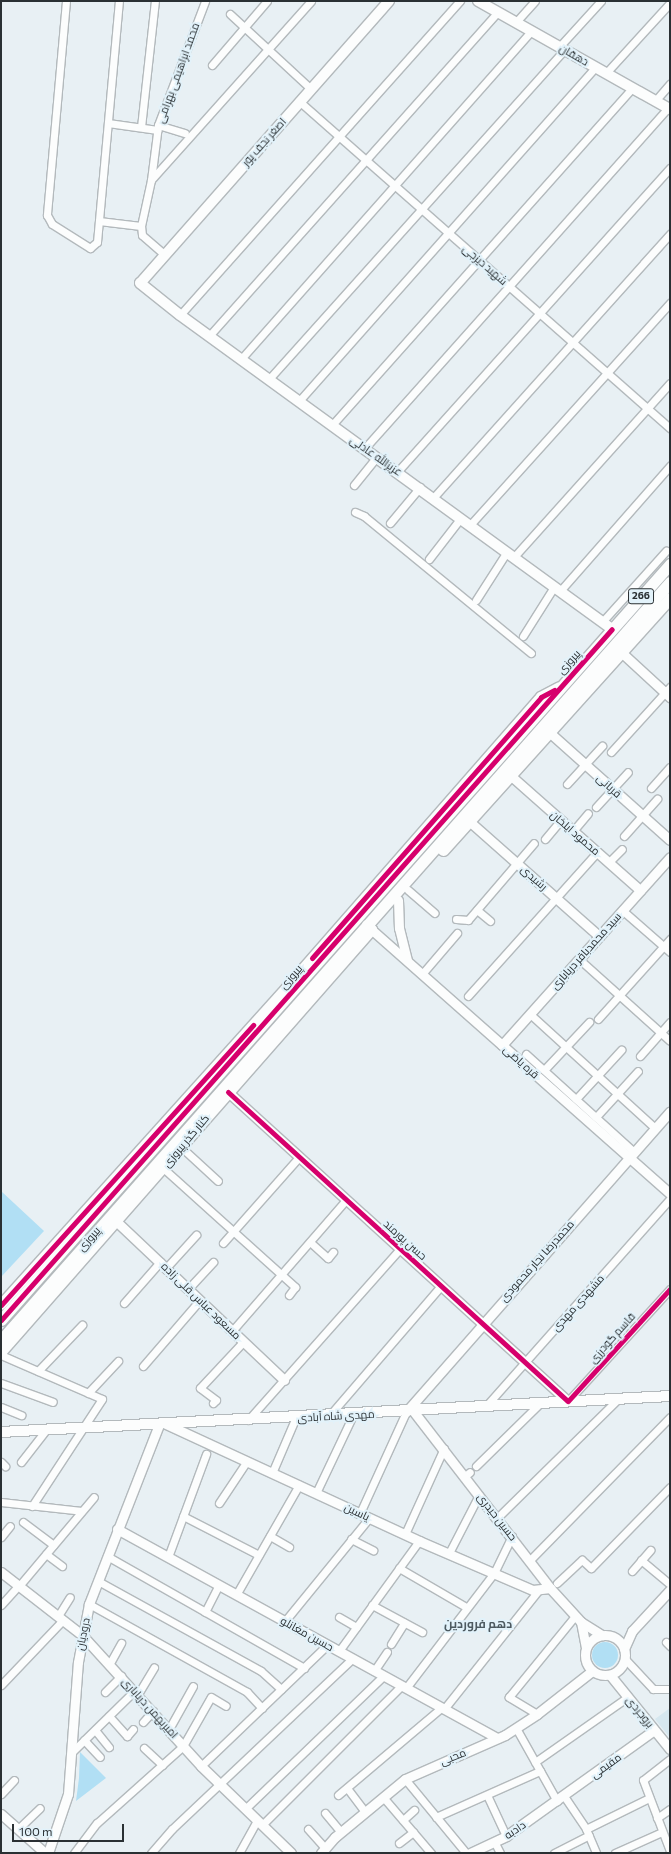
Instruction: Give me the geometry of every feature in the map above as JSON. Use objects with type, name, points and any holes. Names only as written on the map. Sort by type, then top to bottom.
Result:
[{"type":"main road","name":"اصغر نجف پور","points":[[140,283],[389,1]]},
{"type":"main road","name":"دهقان","points":[[478,1],[669,109]]},
{"type":"main road","name":"عزیزالله عادلی","points":[[140,283],[180,315],[364,449],[398,471],[510,556],[612,629]]},
{"type":"main road","name":"پیروزی","points":[[5,1311],[278,1008],[670,564]]},
{"type":"main road","points":[[358,918],[369,927],[408,890],[621,652],[668,590],[653,582]]},
{"type":"main road","name":"پیروزی","points":[[1,1340],[114,1218],[622,637],[668,590]]},
{"type":"main road","points":[[612,629],[622,637]]},
{"type":"main road","points":[[20,1319],[5,1311],[540,697],[561,686]]},
{"type":"main road","points":[[278,1008],[288,986]]},
{"type":"main road","name":"کنار گذر پیروزی","points":[[160,1165],[181,1147],[225,1090]]},
{"type":"main road","points":[[1,1354],[114,1218]]},
{"type":"main road","name":"مهدی شاه آبادی","points":[[1,1432],[410,1412],[486,1406],[670,1396]]},
{"type":"street","points":[[66,1],[47,211],[50,223],[86,247],[96,244],[119,1]]},
{"type":"street","points":[[141,127],[155,1]]},
{"type":"street","name":"محمد ابراهیمی بهرامی","points":[[140,226],[151,180],[158,127],[205,1]]},
{"type":"street","points":[[212,65],[267,1]]},
{"type":"street","points":[[151,180],[311,1]]},
{"type":"street","points":[[180,315],[460,1]]},
{"type":"street","points":[[516,22],[535,1]]},
{"type":"street","points":[[269,379],[422,209],[601,1]]},
{"type":"street","points":[[606,73],[670,3]]},
{"type":"street","points":[[209,336],[498,12]]},
{"type":"street","points":[[230,14],[311,89]]},
{"type":"street","points":[[241,359],[531,31]]},
{"type":"street","points":[[299,401],[596,68]]},
{"type":"street","points":[[655,101],[670,84]]},
{"type":"street","points":[[332,425],[480,261],[632,88]]},
{"type":"street","name":"شهید دیزجی","points":[[300,102],[670,428]]},
{"type":"street","points":[[364,449],[669,109]]},
{"type":"street","points":[[108,123],[141,127],[158,127],[185,133]]},
{"type":"street","points":[[398,471],[541,314],[670,168]]},
{"type":"street","points":[[99,221],[140,226],[142,235],[164,255]]},
{"type":"street","points":[[433,498],[670,234]]},
{"type":"street","points":[[470,526],[670,304]]},
{"type":"street","points":[[476,600],[510,556],[670,383]]},
{"type":"street","points":[[354,485],[376,457]]},
{"type":"street","points":[[523,636],[557,589],[670,466]]},
{"type":"street","points":[[390,523],[420,487]]},
{"type":"street","points":[[355,512],[364,516],[531,653]]},
{"type":"street","points":[[429,559],[460,519]]},
{"type":"street","points":[[602,622],[666,551]]},
{"type":"street","points":[[611,752],[668,692],[621,652]]},
{"type":"street","name":"قربانی","points":[[549,732],[670,840]]},
{"type":"street","points":[[567,784],[602,746]]},
{"type":"street","points":[[651,788],[670,767]]},
{"type":"street","points":[[596,807],[628,772]]},
{"type":"street","name":"محمود ایلخان","points":[[510,775],[640,890]]},
{"type":"street","points":[[624,836],[657,799]]},
{"type":"street","points":[[573,831],[588,813]]},
{"type":"street","points":[[545,839],[561,820]]},
{"type":"street","name":"رشیدی","points":[[469,821],[599,936]]},
{"type":"street","points":[[456,920],[468,920],[534,843]]},
{"type":"street","points":[[609,862],[622,849]]},
{"type":"street","points":[[468,996],[597,852]]},
{"type":"street","name":"سید محمدباقر دریاباری","points":[[502,1045],[669,859]]},
{"type":"street","points":[[408,890],[434,913]]},
{"type":"street","points":[[398,900],[400,935],[408,962]]},
{"type":"street","points":[[477,910],[490,921]]},
{"type":"street","points":[[622,910],[670,952]]},
{"type":"street","name":"قره یاضی","points":[[369,927],[502,1045],[631,1155],[670,1194]]},
{"type":"street","points":[[422,974],[457,933]]},
{"type":"street","points":[[598,1019],[670,939]]},
{"type":"street","points":[[579,959],[670,1041]]},
{"type":"street","points":[[530,1014],[655,1128]]},
{"type":"street","points":[[544,1070],[589,1022]]},
{"type":"street","points":[[640,1056],[670,1022]]},
{"type":"street","points":[[576,1099],[621,1050]]},
{"type":"street","points":[[526,1054],[596,1117],[631,1155]]},
{"type":"street","points":[[596,1117],[638,1071]]},
{"type":"street","name":"حسن پورمند","points":[[225,1090],[568,1402]]},
{"type":"street","name":"محمدرضا نجار محمودی","points":[[410,1412],[482,1323],[669,1113]]},
{"type":"street","points":[[181,1147],[218,1181]]},
{"type":"street","points":[[223,1243],[299,1157]]},
{"type":"street","points":[[160,1165],[295,1287],[289,1295]]},
{"type":"street","name":"مشهدی مهدی","points":[[486,1406],[670,1199]]},
{"type":"street","points":[[232,1331],[346,1200]]},
{"type":"street","name":"مسعود عباس قلی زاده","points":[[114,1218],[284,1380]]},
{"type":"street","points":[[124,1303],[196,1235]]},
{"type":"street","points":[[310,1242],[328,1258],[333,1252]]},
{"type":"street","points":[[247,1420],[400,1249]]},
{"type":"street","points":[[188,1289],[213,1262]]},
{"type":"street","points":[[328,1416],[442,1286]]},
{"type":"street","name":"قاسم گودرزی","points":[[568,1402],[670,1289]]},
{"type":"street","points":[[143,1366],[200,1300]]},
{"type":"street","points":[[38,1371],[82,1325]]},
{"type":"street","points":[[213,1403],[216,1400],[200,1388],[244,1342]]},
{"type":"street","points":[[1,1354],[102,1399],[81,1428],[32,1506]]},
{"type":"street","points":[[88,1393],[118,1361]]},
{"type":"street","points":[[1,1383],[53,1402]]},
{"type":"street","points":[[497,1518],[618,1399]]},
{"type":"street","points":[[476,1466],[540,1403]]},
{"type":"street","points":[[1,1407],[21,1415]]},
{"type":"street","points":[[360,1513],[410,1412]]},
{"type":"street","name":"حسین حیدری","points":[[410,1412],[468,1474],[479,1495],[530,1560],[553,1585],[578,1619]]},
{"type":"street","points":[[316,1493],[353,1415]]},
{"type":"street","points":[[272,1473],[296,1417]]},
{"type":"street","points":[[530,1560],[670,1417]]},
{"type":"street","name":"یاسین","points":[[163,1424],[419,1541],[538,1592]]},
{"type":"street","name":"درودیان","points":[[46,1853],[68,1794],[82,1635],[89,1604],[117,1529],[163,1424]]},
{"type":"street","points":[[21,1462],[46,1430]]},
{"type":"street","points":[[405,1534],[444,1448]]},
{"type":"street","points":[[168,1557],[206,1454]]},
{"type":"street","points":[[219,1504],[247,1462]]},
{"type":"street","points":[[236,1595],[299,1486]]},
{"type":"street","points":[[338,1795],[443,1709],[538,1592],[553,1585],[582,1560],[591,1568],[670,1487]]},
{"type":"street","points":[[449,1553],[479,1495]]},
{"type":"street","points":[[1,1605],[19,1586],[94,1497]]},
{"type":"street","points":[[1,1502],[82,1511]]},
{"type":"street","points":[[183,1516],[259,1555]]},
{"type":"street","points":[[285,1621],[369,1518]]},
{"type":"street","points":[[24,1522],[53,1545]]},
{"type":"street","points":[[1,1537],[10,1526]]},
{"type":"street","name":"حسین مغانلو","points":[[117,1529],[497,1738]]},
{"type":"street","points":[[270,1536],[289,1547]]},
{"type":"street","points":[[239,1853],[260,1823],[404,1687],[494,1573],[512,1536]]},
{"type":"street","points":[[351,1539],[373,1550]]},
{"type":"street","points":[[338,1651],[419,1541]]},
{"type":"street","points":[[632,1571],[650,1550]]},
{"type":"street","points":[[46,1554],[62,1566]]},
{"type":"street","points":[[107,1556],[304,1668]]},
{"type":"street","points":[[641,1560],[670,1584]]},
{"type":"street","points":[[399,1568],[466,1607]]},
{"type":"street","name":"امیربهمن دریاباری","points":[[1,1572],[82,1635],[110,1663],[201,1766],[291,1853]]},
{"type":"street","points":[[98,1581],[261,1671],[281,1689]]},
{"type":"street","points":[[205,1612],[219,1585]]},
{"type":"street","points":[[578,1619],[586,1648],[585,1660],[592,1671],[604,1676],[610,1675],[620,1669],[625,1659],[624,1649],[632,1631],[670,1590]]},
{"type":"street","points":[[1,1685],[60,1618],[70,1597]]},
{"type":"street","points":[[89,1604],[247,1692],[262,1708]]},
{"type":"street","points":[[372,1605],[422,1632]]},
{"type":"street","points":[[339,1616],[356,1627]]},
{"type":"street","points":[[578,1619],[602,1635],[614,1637],[632,1631]]},
{"type":"street","points":[[537,1714],[509,1697],[578,1619]]},
{"type":"street","points":[[391,1644],[404,1623]]},
{"type":"street","points":[[586,1648],[590,1642],[602,1635]]},
{"type":"street","points":[[614,1637],[624,1649]]},
{"type":"street","points":[[110,1663],[121,1643]]},
{"type":"street","points":[[201,1766],[327,1645]]},
{"type":"street","points":[[374,1671],[387,1652]]},
{"type":"street","points":[[151,1853],[220,1784],[352,1659]]},
{"type":"street","points":[[625,1659],[653,1689],[670,1689]]},
{"type":"street","points":[[71,1753],[108,1716],[136,1692],[154,1667]]},
{"type":"street","name":"محبی","points":[[323,1851],[341,1832],[405,1779],[516,1728],[537,1714],[592,1671]]},
{"type":"street","name":"بروجردی","points":[[610,1675],[670,1749]]},
{"type":"street","points":[[105,1692],[121,1676]]},
{"type":"street","points":[[245,1809],[383,1676]]},
{"type":"street","points":[[169,1730],[193,1686]]},
{"type":"street","points":[[535,1762],[628,1697]]},
{"type":"street","points":[[74,1853],[97,1823],[183,1746],[211,1698],[226,1706]]},
{"type":"street","points":[[143,1722],[153,1711]]},
{"type":"street","points":[[108,1716],[127,1736],[133,1729]]},
{"type":"street","points":[[516,1728],[540,1771],[587,1832],[596,1853]]},
{"type":"street","points":[[95,1730],[108,1747]]},
{"type":"street","name":"مقیمی","points":[[561,1799],[654,1730]]},
{"type":"street","points":[[84,1740],[100,1757]]},
{"type":"street","points":[[144,1748],[162,1765]]},
{"type":"street","points":[[670,1759],[644,1777],[643,1783],[662,1832],[668,1841],[670,1851]]},
{"type":"street","points":[[436,1817],[540,1771]]},
{"type":"street","points":[[405,1779],[466,1853]]},
{"type":"street","points":[[1,1794],[14,1780]]},
{"type":"street","points":[[347,1788],[365,1812]]},
{"type":"street","points":[[487,1795],[506,1836]]},
{"type":"street","points":[[383,1797],[431,1853]]},
{"type":"street","points":[[554,1853],[587,1832],[649,1798]]},
{"type":"street","name":"دادبه","points":[[470,1853],[495,1843],[561,1799]]},
{"type":"street","points":[[18,1829],[40,1808]]},
{"type":"street","points":[[657,1818],[670,1809]]},
{"type":"street","points":[[403,1820],[414,1810]]},
{"type":"street","points":[[325,1813],[341,1832]]},
{"type":"street","points":[[1,1814],[46,1853]]},
{"type":"street","points":[[308,1829],[323,1851]]},
{"type":"street","points":[[399,1843],[413,1832]]},
{"type":"street","points":[[615,1853],[662,1832]]},
{"type":"street","points":[[495,1843],[500,1853]]},
{"type":"shaded area","points":[[1,1191],[44,1231],[1,1277]]},
{"type":"shaded area","points":[[605,1642],[614,1646],[618,1655],[614,1664],[605,1668],[596,1664],[592,1655],[596,1646]]},
{"type":"shaded area","points":[[670,1708],[670,1738],[655,1719]]},
{"type":"shaded area","points":[[80,1752],[106,1778],[76,1801],[79,1778]]},
{"type":"cycle path","points":[[1,1320],[612,629]]},
{"type":"cycle path","points":[[312,958],[541,697],[554,690]]},
{"type":"cycle path","points":[[1,1305],[253,1025]]},
{"type":"cycle path","points":[[228,1092],[568,1401],[670,1289]]},
{"type":"district","name":"دهم فروردین","points":[[478,1624]]}]
